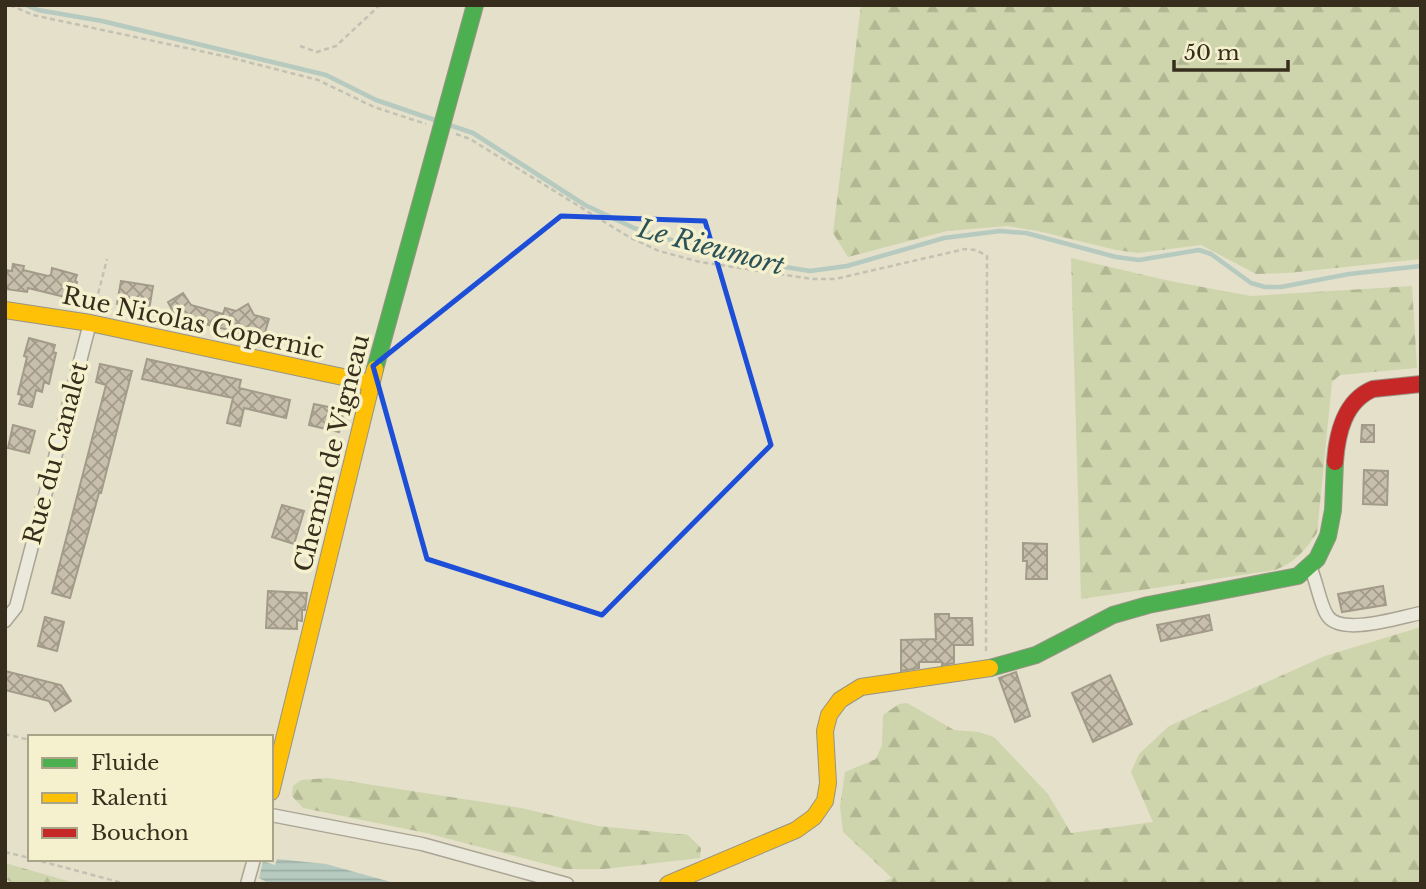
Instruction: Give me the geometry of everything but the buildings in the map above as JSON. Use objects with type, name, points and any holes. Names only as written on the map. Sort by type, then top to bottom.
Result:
[{"type":"street","name":"Chemin de Vigneau","points":[[273,784],[371,383],[475,5]]},
{"type":"street","name":"Rue Nicolas Copernic","points":[[5,310],[90,323],[371,383]]},
{"type":"street","name":"Rue du Canalet","points":[[5,621],[16,607],[90,323]]},
{"type":"street","points":[[668,884],[796,830],[814,817],[827,788],[825,722],[832,707],[844,695],[861,687],[986,669],[1036,655],[1113,615],[1148,605],[1298,576],[1311,569],[1323,550],[1332,519],[1340,429],[1344,414],[1353,402],[1368,392],[1385,386],[1421,384]]},
{"type":"street","points":[[1311,569],[1326,614],[1340,625],[1355,626],[1421,613]]},
{"type":"street","points":[[273,815],[422,844],[567,884]]},
{"type":"street","points":[[247,884],[253,861]]},
{"type":"path","points":[[10,5],[33,15],[228,57],[318,80],[374,107],[444,124],[629,237],[659,251],[700,262],[812,279],[835,279],[965,249],[976,250],[987,256],[986,669]]},
{"type":"path","points":[[300,46],[317,52],[336,46],[380,5]]},
{"type":"path","points":[[90,323],[107,259]]},
{"type":"path","points":[[5,734],[28,740]]},
{"type":"path","points":[[5,852],[28,858]]},
{"type":"path","points":[[40,861],[126,884]]},
{"type":"highlighted area","points":[[561,216],[705,221],[771,445],[602,615],[427,559],[373,366]]},
{"type":"green space","points":[[861,5],[1421,5],[1421,259],[1256,274],[1201,245],[1138,253],[1007,226],[947,231],[848,257],[833,233]]},
{"type":"green space","points":[[1071,258],[1251,296],[1412,286],[1417,368],[1340,375],[1332,382],[1317,533],[1294,560],[1275,570],[1081,599]]},
{"type":"green space","points":[[1421,627],[1421,884],[878,884],[892,878],[843,832],[840,806],[845,772],[876,759],[882,745],[883,715],[899,704],[907,703],[954,730],[979,732],[994,737],[1048,794],[1071,833],[1153,822],[1131,772],[1139,754],[1169,726],[1325,656]]},
{"type":"green space","points":[[328,778],[521,808],[598,826],[688,835],[701,848],[700,858],[604,869],[565,869],[426,833],[303,808],[292,796],[293,786],[301,780]]},
{"type":"green space","points":[[5,863],[78,884],[15,884],[5,879]]},
{"type":"shaded area","points":[[277,859],[326,864],[398,884],[270,884],[259,878],[263,861],[275,865]]},
{"type":"waterway","name":"Le Rieumort","points":[[26,5],[38,10],[102,21],[326,75],[376,100],[473,133],[585,205],[634,228],[680,243],[779,266],[810,271],[847,266],[944,238],[1000,231],[1026,233],[1116,257],[1139,260],[1199,250],[1211,254],[1251,283],[1265,287],[1281,287],[1349,274],[1421,266]]},
{"type":"traffic: fast","points":[[375,369],[475,5]]},
{"type":"traffic: fast","points":[[990,668],[1036,655],[1113,615],[1148,605],[1298,576],[1317,559],[1328,536],[1333,510],[1335,462]]},
{"type":"traffic: slow","points":[[5,310],[90,323],[371,383]]},
{"type":"traffic: slow","points":[[273,784],[375,369]]},
{"type":"traffic: slow","points":[[668,884],[796,830],[814,817],[825,801],[828,783],[825,731],[829,715],[840,700],[861,687],[990,668]]},
{"type":"traffic: jam","points":[[1335,462],[1344,420],[1363,394],[1373,389],[1421,384]]}]
